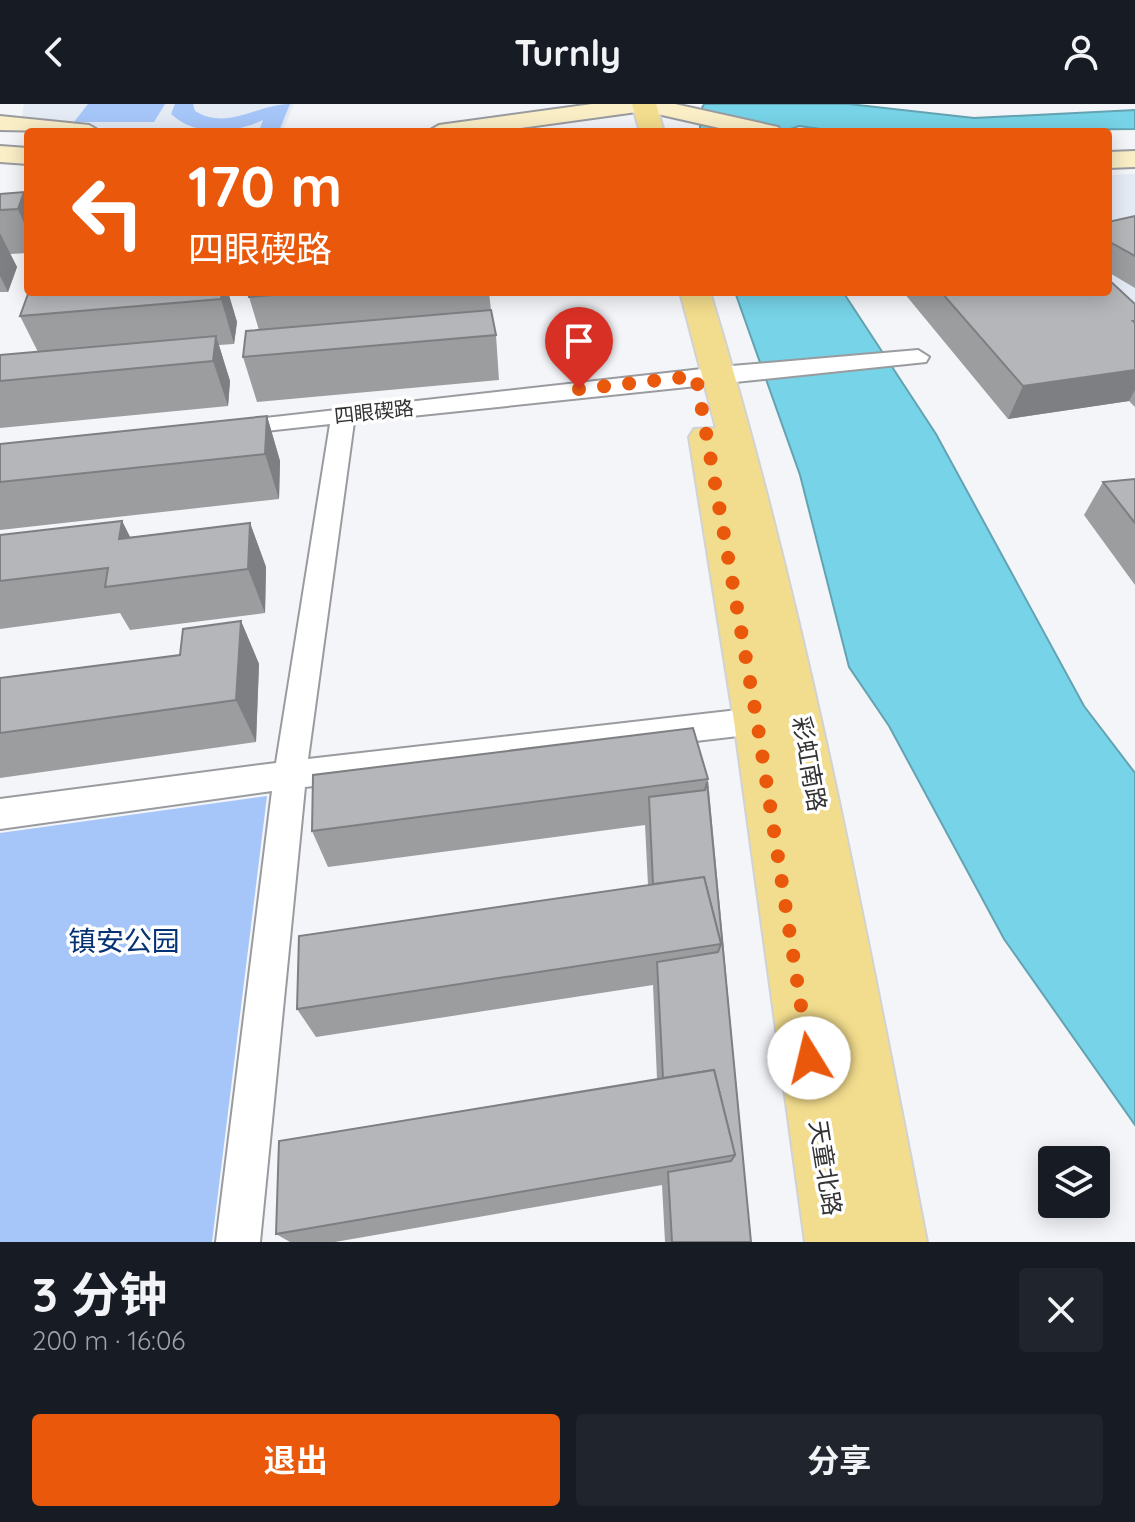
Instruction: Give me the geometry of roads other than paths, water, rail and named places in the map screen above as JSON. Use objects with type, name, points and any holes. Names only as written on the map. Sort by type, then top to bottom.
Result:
[{"type":"main road","points":[[483,128],[679,113],[750,128]]},
{"type":"main road","points":[[542,128],[635,114]]},
{"type":"main road","points":[[0,123],[49,128]]},
{"type":"main road","points":[[0,140],[24,142]]},
{"type":"main road","points":[[0,154],[24,156]]},
{"type":"main road","points":[[1112,160],[1135,159]]},
{"type":"main road","name":"天童北路","points":[[672,296],[721,374],[779,718],[837,1242]]},
{"type":"main road","points":[[696,296],[721,374]]},
{"type":"main road","name":"彩虹南路","points":[[779,718],[895,1242]]},
{"type":"street","name":"四眼碶路","points":[[202,430],[721,374],[918,357]]},
{"type":"street","points":[[238,1242],[290,775],[343,415]]},
{"type":"street","points":[[0,814],[290,775],[779,718]]},
{"type":"park label","name":"镇安公园","points":[[124,941]]}]
